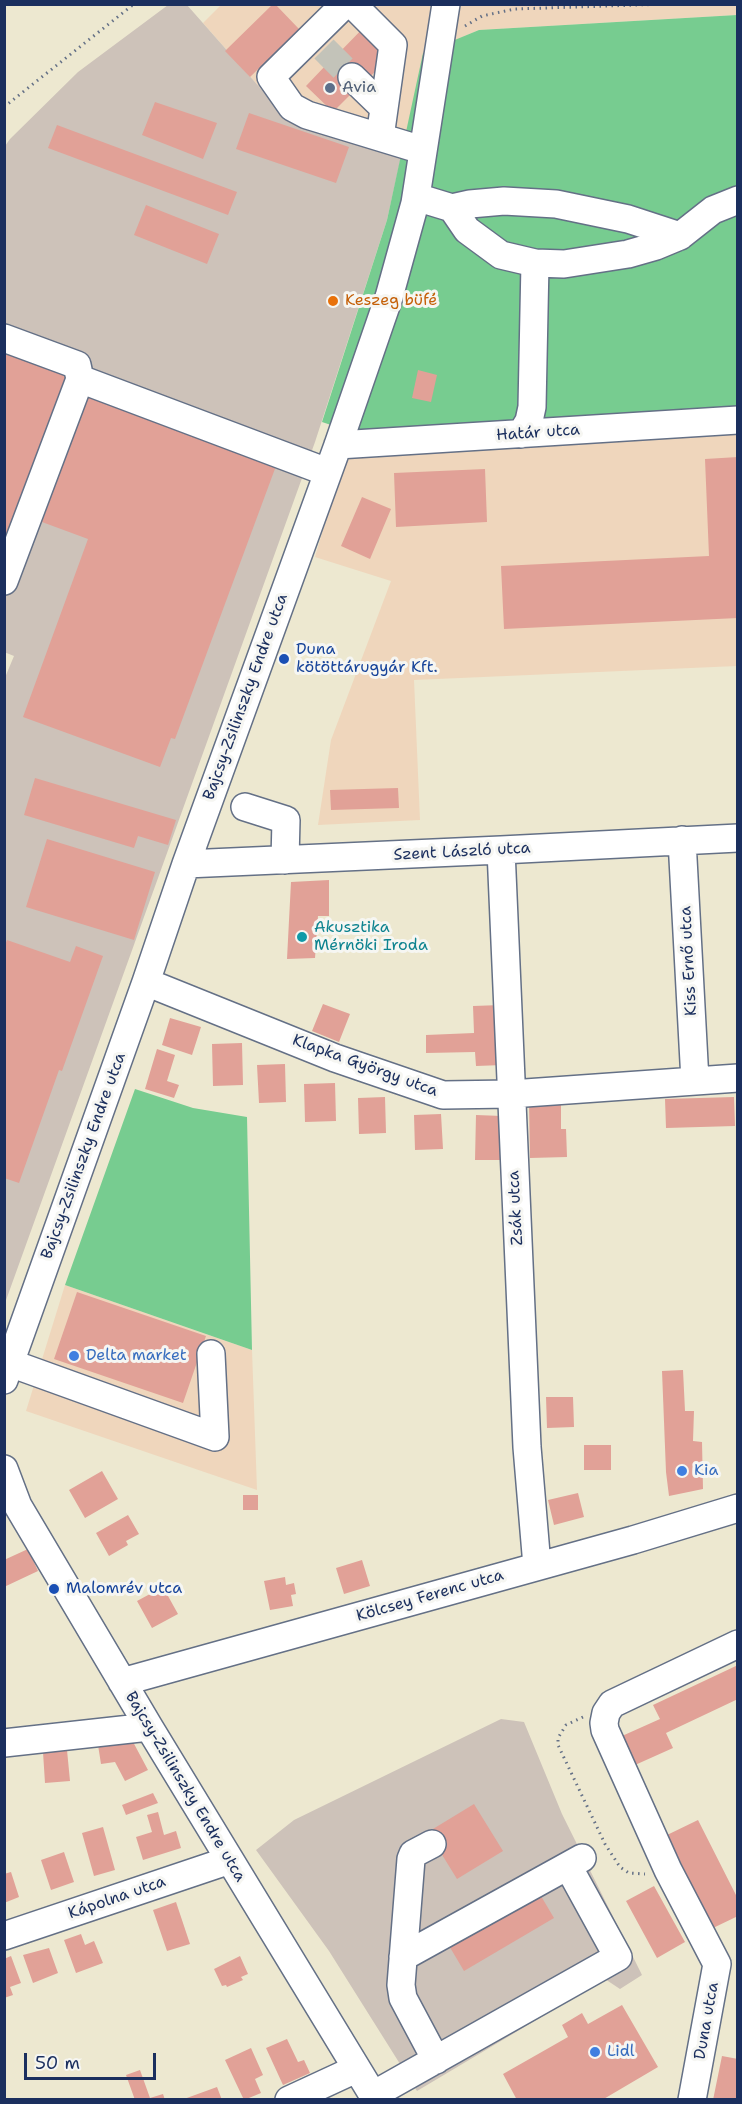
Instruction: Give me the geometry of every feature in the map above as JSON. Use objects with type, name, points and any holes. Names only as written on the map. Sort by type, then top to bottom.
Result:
[{"type":"street","points":[[345,4],[318,43],[271,77],[292,106],[307,115],[423,150]]},
{"type":"street","points":[[352,4],[393,45],[380,137]]},
{"type":"street","name":"Bajcsy-Zsilinszky Endre utca","points":[[7,1371],[389,297],[416,197],[446,4]]},
{"type":"street","points":[[352,77],[384,108]]},
{"type":"street","points":[[416,197],[452,208],[504,201],[556,204],[628,219],[680,236]]},
{"type":"street","points":[[452,208],[467,230],[501,255],[535,263],[564,264],[600,260],[656,246],[680,236],[708,214],[738,200]]},
{"type":"street","points":[[521,434],[532,407],[535,263]]},
{"type":"street","points":[[4,338],[77,364],[80,379],[4,581]]},
{"type":"street","points":[[80,379],[327,472]]},
{"type":"street","name":"Határ utca","points":[[338,445],[738,420]]},
{"type":"street","points":[[245,807],[286,820],[285,860]]},
{"type":"street","name":"Szent László utca","points":[[186,864],[738,838]]},
{"type":"street","name":"Kiss Ernő utca","points":[[682,840],[695,1081]]},
{"type":"street","name":"Zsák utca","points":[[501,850],[527,1447],[537,1566]]},
{"type":"street","name":"Klapka György utca","points":[[146,982],[335,1058],[443,1095],[511,1094],[738,1078]]},
{"type":"street","points":[[7,1371],[215,1437],[211,1354]]},
{"type":"street","name":"Bajcsy-Zsilinszky Endre utca","points":[[6,1480],[18,1506],[122,1683],[374,2097]]},
{"type":"street","name":"Kölcsey Ferenc utca","points":[[122,1683],[738,1508]]},
{"type":"street","points":[[727,1959],[668,1870],[605,1730],[606,1713],[612,1704],[738,1644]]},
{"type":"street","points":[[4,1743],[149,1727]]},
{"type":"street","points":[[432,1844],[413,1854],[411,1859],[401,1985],[404,1998],[436,2060]]},
{"type":"street","name":"Kápolna utca","points":[[4,1936],[230,1860]]},
{"type":"street","points":[[374,2097],[618,1957],[575,1862],[403,1957]]},
{"type":"street","name":"Duna utca","points":[[692,2100],[727,1959]]},
{"type":"street","points":[[289,2100],[356,2069]]},
{"type":"path","points":[[4,107],[134,4]]},
{"type":"path","points":[[459,33],[465,26],[482,16],[515,9],[668,4]]},
{"type":"path","points":[[612,1704],[566,1725],[558,1738],[558,1745],[605,1844],[620,1867],[629,1873],[640,1875],[668,1870]]},
{"type":"shaded area","points":[[222,4],[738,5],[737,15],[479,30],[424,53],[401,157],[284,115],[203,23]]},
{"type":"shaded area","points":[[168,5],[187,5],[284,115],[401,157],[387,220],[315,442],[5,1303],[4,680],[14,656],[4,652],[5,146],[78,72]]},
{"type":"shaded area","points":[[737,406],[737,666],[414,680],[420,820],[318,825],[331,740],[391,581],[315,557],[352,432]]},
{"type":"shaded area","points":[[65,1285],[252,1350],[257,1490],[26,1411]]},
{"type":"shaded area","points":[[501,1719],[524,1722],[562,1814],[642,1975],[620,1989],[605,1979],[417,2091],[329,1951],[256,1850],[294,1820]]},
{"type":"green space","points":[[737,15],[737,406],[352,432],[322,422],[387,220],[423,53],[479,30]]},
{"type":"green space","points":[[135,1089],[193,1108],[247,1117],[252,1350],[65,1285]]},
{"type":"building","points":[[273,4],[299,29],[250,77],[225,51]]},
{"type":"building","points":[[372,19],[400,46],[361,86],[333,59]]},
{"type":"building","name":"Avia","points":[[327,64],[354,91],[333,112],[306,86]]},
{"type":"building","points":[[155,102],[217,123],[203,159],[142,135]]},
{"type":"building","points":[[249,113],[349,147],[336,183],[236,149]]},
{"type":"building","points":[[57,125],[237,192],[228,215],[48,148]]},
{"type":"building","points":[[146,205],[219,234],[207,264],[134,235]]},
{"type":"building","points":[[4,348],[68,372],[5,539],[4,539]]},
{"type":"building","points":[[418,370],[437,375],[431,402],[412,398]]},
{"type":"building","points":[[88,397],[276,466],[175,739],[171,738],[160,767],[23,717],[88,539],[42,522]]},
{"type":"building","points":[[738,457],[738,618],[504,629],[501,566],[709,556],[705,459]]},
{"type":"building","points":[[485,469],[487,522],[396,527],[394,473]]},
{"type":"building","points":[[362,497],[391,509],[370,559],[341,546]]},
{"type":"building","points":[[35,778],[176,820],[168,845],[138,836],[134,848],[24,815]]},
{"type":"building","points":[[398,788],[399,808],[331,810],[330,790]]},
{"type":"building","points":[[47,839],[155,872],[134,940],[26,907]]},
{"type":"building","name":"Akusztika Mérnöki Iroda","points":[[329,880],[329,916],[318,916],[315,958],[287,959],[291,882]]},
{"type":"building","points":[[7,940],[70,962],[76,946],[103,956],[19,1183],[4,1178],[4,948]]},
{"type":"building","points":[[323,1004],[350,1014],[339,1042],[312,1031]]},
{"type":"building","points":[[501,1005],[503,1065],[476,1066],[475,1052],[426,1053],[426,1035],[474,1033],[473,1006]]},
{"type":"building","points":[[170,1018],[201,1027],[192,1055],[162,1045]]},
{"type":"building","points":[[242,1043],[243,1085],[213,1086],[212,1044]]},
{"type":"building","points":[[157,1049],[175,1055],[167,1081],[179,1085],[174,1098],[145,1089]]},
{"type":"building","points":[[285,1064],[286,1102],[259,1103],[257,1065]]},
{"type":"building","points":[[335,1083],[336,1121],[305,1122],[304,1084]]},
{"type":"building","points":[[385,1097],[386,1133],[359,1134],[358,1098]]},
{"type":"building","points":[[734,1097],[735,1126],[666,1128],[665,1099]]},
{"type":"building","points":[[561,1101],[561,1129],[566,1129],[567,1157],[530,1158],[529,1102]]},
{"type":"building","points":[[441,1114],[443,1149],[415,1150],[414,1115]]},
{"type":"building","points":[[476,1115],[502,1116],[501,1160],[475,1160]]},
{"type":"building","points":[[77,1292],[206,1336],[183,1403],[54,1359]]},
{"type":"building","points":[[683,1370],[685,1411],[694,1411],[693,1441],[702,1442],[703,1489],[669,1496],[662,1371]]},
{"type":"building","points":[[546,1397],[573,1397],[574,1427],[547,1428]]},
{"type":"building","points":[[584,1445],[611,1445],[611,1470],[584,1470]]},
{"type":"building","points":[[102,1471],[118,1499],[85,1518],[69,1490]]},
{"type":"building","points":[[578,1493],[584,1517],[554,1525],[548,1500]]},
{"type":"building","points":[[243,1495],[258,1495],[258,1510],[243,1510]]},
{"type":"building","points":[[128,1515],[139,1534],[126,1541],[128,1545],[109,1556],[96,1533]]},
{"type":"building","points":[[28,1549],[38,1571],[4,1587],[4,1560]]},
{"type":"building","points":[[362,1560],[370,1586],[344,1594],[336,1568]]},
{"type":"building","points":[[285,1577],[286,1585],[294,1583],[296,1594],[291,1595],[293,1606],[270,1610],[264,1581]]},
{"type":"building","points":[[163,1587],[178,1614],[152,1628],[137,1601]]},
{"type":"building","points":[[738,1665],[738,1699],[666,1733],[673,1748],[635,1765],[622,1736],[660,1719],[653,1705]]},
{"type":"building","points":[[132,1740],[148,1770],[125,1781],[115,1762],[101,1764],[98,1745]]},
{"type":"building","points":[[67,1750],[70,1781],[45,1783],[43,1752]]},
{"type":"building","points":[[153,1793],[158,1803],[126,1815],[122,1805]]},
{"type":"building","points":[[474,1804],[503,1851],[457,1879],[428,1832]]},
{"type":"building","points":[[158,1812],[164,1835],[176,1831],[181,1848],[143,1860],[136,1837],[152,1832],[147,1815]]},
{"type":"building","points":[[698,1820],[738,1899],[738,1916],[713,1928],[667,1835]]},
{"type":"building","points":[[103,1827],[115,1870],[94,1876],[82,1833]]},
{"type":"building","points":[[64,1852],[74,1882],[51,1890],[41,1860]]},
{"type":"building","points":[[11,1872],[19,1897],[4,1903],[4,1874]]},
{"type":"building","points":[[654,1886],[685,1942],[657,1958],[626,1901]]},
{"type":"building","points":[[538,1891],[554,1918],[464,1971],[448,1944]]},
{"type":"building","points":[[176,1902],[190,1944],[167,1951],[153,1910]]},
{"type":"building","points":[[81,1934],[85,1945],[94,1941],[103,1963],[76,1973],[64,1940]]},
{"type":"building","points":[[49,1948],[58,1973],[33,1983],[23,1955]]},
{"type":"building","points":[[11,1956],[21,1983],[10,1987],[13,1995],[4,1998],[4,1959]]},
{"type":"building","points":[[240,1956],[248,1974],[241,1977],[243,1980],[227,1987],[222,1986],[214,1969]]},
{"type":"building","name":"Lidl","points":[[622,2005],[658,2067],[602,2100],[517,2100],[503,2074],[568,2037],[562,2025],[582,2013],[588,2024]]},
{"type":"building","points":[[287,2039],[298,2062],[304,2060],[310,2073],[283,2085],[266,2048]]},
{"type":"building","points":[[251,2048],[263,2075],[255,2079],[261,2093],[244,2100],[225,2060]]},
{"type":"building","points":[[722,2056],[738,2059],[738,2100],[713,2100]]},
{"type":"building","points":[[140,2070],[150,2098],[163,2094],[165,2100],[135,2100],[126,2075]]},
{"type":"building","points":[[217,2087],[222,2100],[184,2100],[184,2099]]},
{"type":"tunnel","points":[[324,49],[352,77]]},
{"type":"place","name":"Avia","points":[[330,88]]},
{"type":"place","name":"Keszeg büfé","points":[[333,301]]},
{"type":"place","name":"Duna kötöttárugyár Kft.","points":[[284,659]]},
{"type":"place","name":"Akusztika Mérnöki Iroda","points":[[302,937]]},
{"type":"place","name":"Delta market","points":[[74,1356]]},
{"type":"place","name":"Kia","points":[[682,1471]]},
{"type":"place","name":"Malomrév utca","points":[[54,1589]]},
{"type":"place","name":"Lidl","points":[[595,2052]]}]
